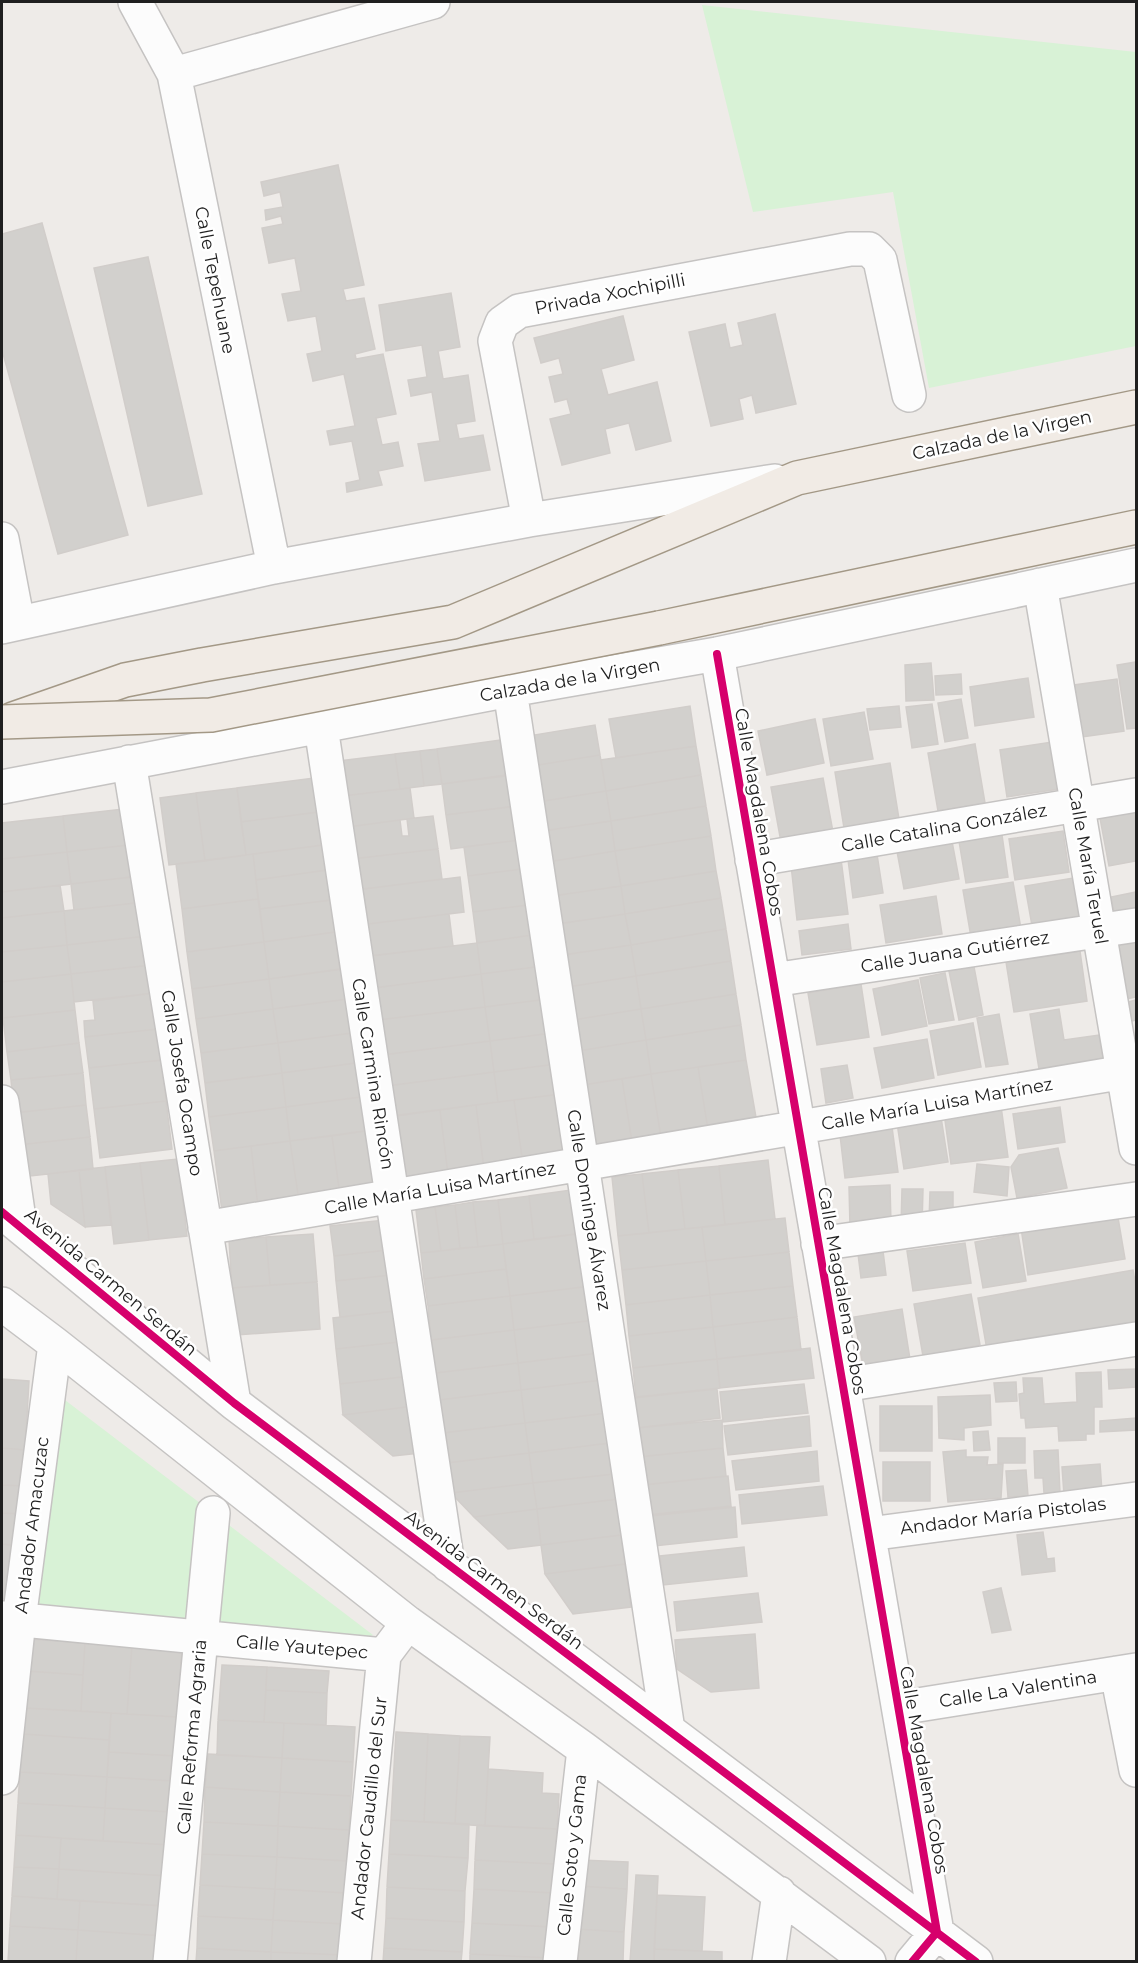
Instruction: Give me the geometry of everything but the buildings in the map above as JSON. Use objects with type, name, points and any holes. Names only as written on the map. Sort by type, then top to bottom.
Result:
[{"type":"main road","name":"Calzada de la Virgen","points":[[2,722],[125,680],[453,622],[797,478],[1137,407]]},
{"type":"main road","name":"Calzada de la Virgen","points":[[2,722],[212,715],[659,628],[1137,526]]},
{"type":"street","name":"Calle Tepehuane","points":[[135,2],[174,74],[274,567]]},
{"type":"street","points":[[174,74],[433,2]]},
{"type":"street","name":"Privada Xochipilli","points":[[529,520],[495,340],[502,323],[519,311],[850,249],[869,249],[880,260],[909,395]]},
{"type":"street","name":"Calzada de la Virgen","points":[[10,625],[274,567],[529,520],[797,478]]},
{"type":"street","points":[[3,552],[10,625]]},
{"type":"street","name":"Calzada de la Virgen","points":[[2,787],[510,690],[717,654],[1137,565]]},
{"type":"street","name":"Calle María Teruel","points":[[1040,585],[1099,930],[1130,1072],[1137,1148]]},
{"type":"street","name":"Calle Magdalena Cobos","points":[[717,654],[937,1932]]},
{"type":"street","name":"Calle Dominga Álvarez","points":[[510,690],[668,1730]]},
{"type":"street","name":"Calle Carmina Rincón","points":[[321,727],[448,1565]]},
{"type":"street","name":"Calle Josefa Ocampo","points":[[129,762],[234,1403]]},
{"type":"street","name":"Calle Catalina González","points":[[752,860],[1137,795]]},
{"type":"street","name":"Calle Juana Gutiérrez","points":[[773,980],[1137,925]]},
{"type":"street","name":"Calle María Luisa Martínez","points":[[205,1228],[1130,1072]]},
{"type":"street","points":[[2,1102],[11,1219]]},
{"type":"street","points":[[818,1244],[1137,1199]]},
{"type":"street","name":"Avenida Carmen Serdán","points":[[11,1219],[234,1403],[976,1962]]},
{"type":"street","points":[[2,1304],[408,1623],[584,1749],[869,1962]]},
{"type":"street","points":[[843,1385],[1137,1339]]},
{"type":"street","name":"Andador Amacuzac","points":[[2,1778],[10,1619],[55,1344]]},
{"type":"street","name":"Andador María Pistolas","points":[[869,1534],[1137,1499]]},
{"type":"street","name":"Calle Reforma Agraria","points":[[170,1962],[213,1513]]},
{"type":"street","name":"Calle Yautepec","points":[[10,1619],[384,1655],[408,1623]]},
{"type":"street","name":"Andador Caudillo del Sur","points":[[354,1962],[384,1655]]},
{"type":"street","points":[[1127,1672],[1137,1770]]},
{"type":"street","name":"Calle La Valentina","points":[[898,1708],[1127,1672]]},
{"type":"street","name":"Calle Soto y Gama","points":[[560,1962],[584,1749]]},
{"type":"street","points":[[769,1962],[779,1893]]},
{"type":"street","points":[[912,1962],[937,1932]]},
{"type":"green space","points":[[702,5],[1136,52],[1136,346],[929,388],[893,192],[753,212]]},
{"type":"green space","points":[[61,1397],[373,1635],[365,1639],[219,1622],[32,1613]]},
{"type":"cycle path","points":[[717,654],[937,1932],[912,1962]]},
{"type":"cycle path","points":[[2,1212],[234,1403],[976,1962]]}]
